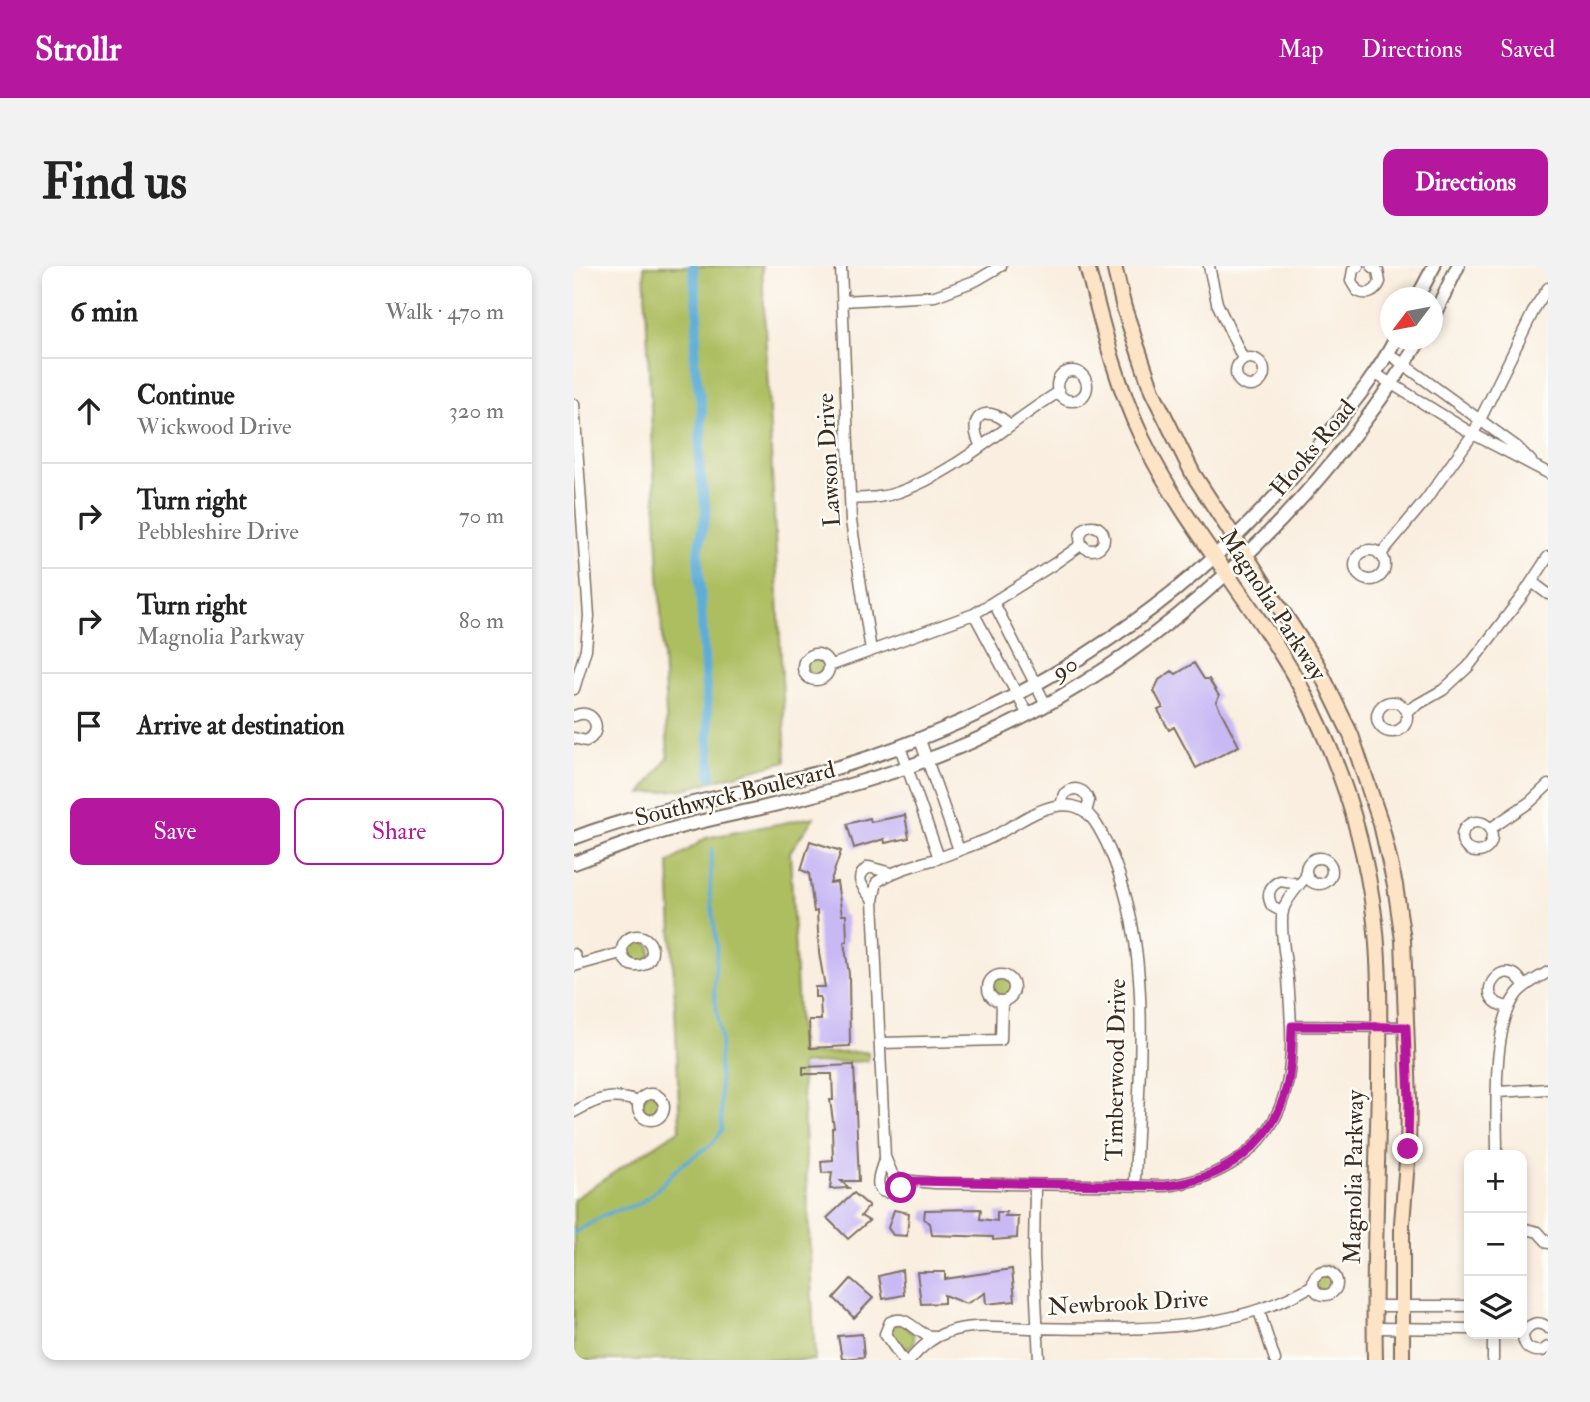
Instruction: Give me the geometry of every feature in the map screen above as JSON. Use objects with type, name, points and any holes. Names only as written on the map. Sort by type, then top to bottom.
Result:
[{"type":"main road","name":"Magnolia Parkway","points":[[1087,266],[1110,358],[1142,439],[1215,558],[1264,625],[1298,680],[1321,727],[1340,777],[1368,878],[1375,923],[1380,1027],[1374,1307],[1376,1360]]},
{"type":"main road","name":"Magnolia Parkway","points":[[1114,266],[1124,308],[1152,391],[1193,474],[1317,665],[1338,704],[1365,771],[1381,824],[1404,940],[1409,1112],[1402,1223],[1402,1360]]},
{"type":"street","name":"Lawson Drive","points":[[841,266],[851,499],[860,586],[872,651]]},
{"type":"street","points":[[842,301],[935,296],[977,280],[1001,266]]},
{"type":"street","points":[[1209,266],[1217,303],[1243,359]]},
{"type":"street","points":[[1357,266],[1351,275],[1351,281],[1357,291],[1368,293],[1380,282],[1378,271],[1372,266]]},
{"type":"street","points":[[1423,287],[1434,266]]},
{"type":"street","points":[[1443,298],[1458,266]]},
{"type":"street","points":[[1380,555],[1425,500],[1473,434],[1536,306],[1548,288]]},
{"type":"street","name":"Hooks Road","points":[[1215,558],[1300,471],[1359,397],[1390,350]]},
{"type":"street","name":"Hooks Road","points":[[1227,574],[1246,557],[1335,459],[1391,385],[1414,350]]},
{"type":"street","points":[[1388,353],[1517,447],[1536,467]]},
{"type":"street","points":[[1374,373],[1473,434],[1548,473]]},
{"type":"street","points":[[851,499],[880,497],[931,477],[1059,392]]},
{"type":"street","points":[[574,404],[589,616],[586,649],[574,689]]},
{"type":"street","points":[[981,446],[974,430],[976,422],[982,416],[995,413],[1010,425]]},
{"type":"street","points":[[829,666],[974,614],[1082,545]]},
{"type":"street","points":[[1406,711],[1443,690],[1457,678],[1532,582],[1548,557]]},
{"type":"street","name":"90","points":[[900,747],[1018,696],[1119,633],[1215,558]]},
{"type":"street","name":"90","points":[[907,767],[1046,705],[1110,665],[1227,574]]},
{"type":"street","points":[[1532,582],[1548,594]]},
{"type":"street","points":[[994,603],[1046,705]]},
{"type":"street","points":[[974,614],[1028,715]]},
{"type":"street","points":[[574,716],[580,713],[591,715],[597,730],[586,741],[574,738]]},
{"type":"street","points":[[920,740],[959,850]]},
{"type":"street","points":[[900,747],[939,858]]},
{"type":"street","name":"Southwyck Boulevard","points":[[574,838],[620,821],[846,765],[900,747]]},
{"type":"street","points":[[846,765],[852,785]]},
{"type":"street","name":"Southwyck Boulevard","points":[[574,863],[649,835],[852,785],[907,767]]},
{"type":"street","points":[[1490,830],[1531,802],[1548,785]]},
{"type":"street","name":"Timberwood Drive","points":[[1061,805],[1064,794],[1073,789],[1084,792],[1089,801],[1086,811],[1103,836],[1124,887],[1130,913],[1142,1013],[1135,1184]]},
{"type":"street","points":[[1086,811],[1075,806],[1057,805],[999,835],[891,873],[877,883],[873,900],[886,1157],[893,1176],[912,1181],[1165,1186],[1200,1180],[1252,1150],[1265,1135],[1283,1102],[1290,1067],[1292,1026],[1283,912],[1289,898],[1307,875]]},
{"type":"street","points":[[873,900],[860,886],[859,878],[862,872],[869,867],[891,873]]},
{"type":"street","points":[[1283,912],[1272,906],[1268,894],[1270,888],[1280,881],[1293,883],[1297,887]]},
{"type":"street","points":[[575,961],[621,953]]},
{"type":"street","points":[[1508,1007],[1493,999],[1491,983],[1496,976],[1504,972],[1513,973],[1520,978],[1524,986]]},
{"type":"street","points":[[1497,1150],[1499,1052],[1508,1007],[1524,986],[1548,972]]},
{"type":"street","points":[[881,1043],[1001,1040],[1002,1001]]},
{"type":"street","points":[[1292,1026],[1406,1027]]},
{"type":"street","points":[[1498,1092],[1548,1089]]},
{"type":"street","points":[[574,1112],[606,1097],[623,1096],[639,1102]]},
{"type":"street","points":[[886,1157],[877,1176],[882,1189],[895,1192],[912,1181]]},
{"type":"street","points":[[1035,1185],[1034,1257],[1039,1360]]},
{"type":"street","points":[[1527,1229],[1538,1232],[1548,1243]]},
{"type":"street","name":"Newbrook Drive","points":[[940,1335],[973,1328],[1166,1326],[1220,1321],[1259,1311],[1313,1285]]},
{"type":"street","points":[[1374,1307],[1464,1306]]},
{"type":"street","points":[[1259,1311],[1275,1360]]},
{"type":"street","points":[[903,1360],[885,1334],[890,1322],[904,1320],[923,1335],[940,1335]]},
{"type":"street","points":[[1548,1328],[1539,1323],[1533,1324],[1528,1326],[1523,1336],[1526,1347],[1531,1350],[1542,1351],[1548,1347]]},
{"type":"street","points":[[1375,1328],[1464,1329]]},
{"type":"street","points":[[910,1360],[918,1350],[940,1335]]},
{"type":"street","points":[[1493,1339],[1493,1360]]},
{"type":"green space","points":[[644,266],[762,266],[786,761],[684,789],[641,794],[668,757]]},
{"type":"green space","points":[[819,651],[828,655],[832,664],[828,673],[819,677],[810,673],[806,664],[810,655]]},
{"type":"green space","points":[[814,817],[790,852],[800,1054],[868,1052],[868,1061],[801,1064],[815,1360],[574,1360],[574,1199],[680,1129],[669,863],[706,838]]},
{"type":"green space","points":[[638,938],[647,942],[651,951],[647,960],[638,964],[629,960],[625,951],[629,942]]},
{"type":"green space","points":[[1001,973],[1010,977],[1014,986],[1010,995],[1001,999],[992,995],[988,986],[992,977]]},
{"type":"green space","points":[[654,1092],[663,1096],[667,1105],[663,1114],[654,1118],[645,1114],[641,1105],[645,1096]]},
{"type":"green space","points":[[1326,1266],[1335,1270],[1339,1279],[1335,1288],[1326,1292],[1317,1288],[1313,1279],[1317,1270]]},
{"type":"green space","points":[[897,1324],[903,1324],[914,1335],[914,1343],[908,1348],[899,1345],[891,1334],[890,1331]]},
{"type":"building","points":[[1194,663],[1204,679],[1209,679],[1219,696],[1216,702],[1239,746],[1196,768],[1174,727],[1169,730],[1158,710],[1163,708],[1154,691],[1159,680],[1172,671],[1176,674]]},
{"type":"building","points":[[905,815],[909,838],[885,843],[884,839],[854,848],[847,824],[870,818],[871,822]]},
{"type":"building","points":[[810,841],[841,851],[830,883],[837,882],[842,915],[846,915],[847,941],[844,942],[849,974],[850,1046],[810,1048],[809,1020],[821,1020],[820,997],[815,997],[815,987],[825,987],[819,953],[817,911],[814,912],[809,873],[801,870]]},
{"type":"building","points":[[854,1065],[859,1181],[841,1181],[849,1188],[830,1189],[832,1172],[822,1173],[821,1161],[833,1160],[834,1128],[830,1100],[833,1100],[832,1074],[803,1074],[803,1067]]},
{"type":"building","points":[[854,1193],[869,1206],[861,1216],[869,1221],[848,1239],[827,1218]]},
{"type":"building","points":[[981,1209],[980,1219],[997,1221],[997,1212],[1006,1212],[1005,1216],[1018,1216],[1017,1238],[993,1240],[993,1237],[932,1235],[930,1223],[924,1219],[925,1210]]},
{"type":"building","points":[[894,1210],[909,1213],[907,1236],[893,1235],[888,1228]]},
{"type":"building","points":[[1012,1269],[1015,1301],[986,1304],[985,1293],[966,1304],[944,1295],[944,1303],[921,1304],[917,1272],[945,1272],[945,1279]]},
{"type":"building","points":[[902,1270],[904,1295],[883,1299],[879,1276]]},
{"type":"building","points":[[851,1279],[873,1298],[854,1318],[834,1298]]},
{"type":"building","points":[[862,1334],[864,1357],[842,1359],[838,1336]]},
{"type":"waterway","points":[[693,266],[698,316],[694,360],[702,409],[699,463],[706,511],[698,553],[711,776]]},
{"type":"waterway","points":[[574,1233],[606,1214],[639,1204],[681,1165],[712,1144],[722,1130],[719,1065],[721,1038],[714,990],[717,945],[710,893],[712,849]]},
{"type":"route","points":[[901,1188],[912,1181],[957,1184],[1165,1186],[1200,1180],[1232,1164],[1252,1150],[1275,1119],[1288,1084],[1292,1026],[1406,1027],[1408,1149]]}]
